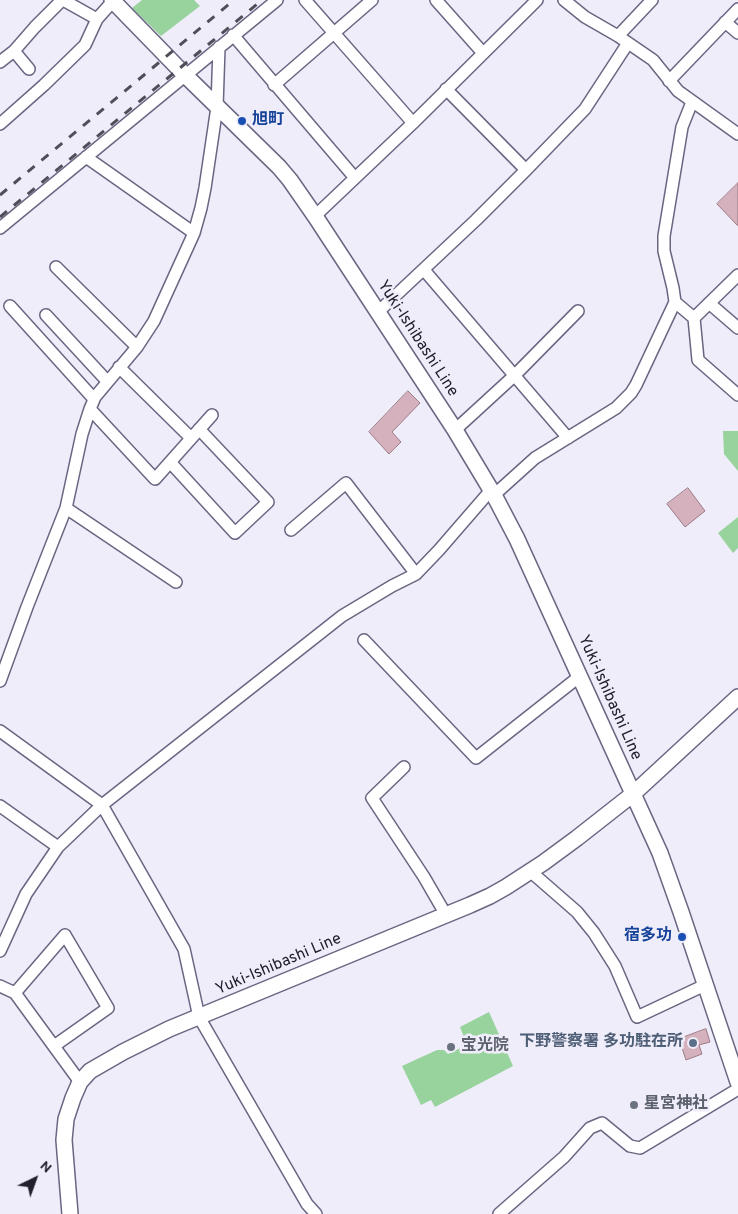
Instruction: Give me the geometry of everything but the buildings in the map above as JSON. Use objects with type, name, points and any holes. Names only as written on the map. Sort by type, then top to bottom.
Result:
[{"type":"main road","name":"Yuki-Ishibashi Line","points":[[70,1214],[64,1140],[66,1119],[80,1082],[90,1071],[169,1029],[490,896],[577,838],[633,794],[517,540],[493,493],[455,430],[316,216],[279,166],[185,75],[116,1]]},
{"type":"main road","points":[[738,697],[633,794],[660,852],[738,1082]]},
{"type":"street","points":[[0,62],[14,51],[62,0],[97,18]]},
{"type":"street","points":[[0,228],[277,0]]},
{"type":"street","points":[[305,0],[413,122]]},
{"type":"street","points":[[274,85],[372,0]]},
{"type":"street","points":[[436,0],[483,53]]},
{"type":"street","points":[[316,216],[538,0]]},
{"type":"street","points":[[564,0],[585,17],[618,36],[653,60],[678,91],[738,134]]},
{"type":"street","points":[[618,36],[652,0]]},
{"type":"street","points":[[0,124],[85,45],[97,18],[116,1]]},
{"type":"street","points":[[669,80],[738,9]]},
{"type":"street","points":[[725,22],[738,33]]},
{"type":"street","points":[[233,35],[355,178]]},
{"type":"street","points":[[378,312],[424,270],[526,170],[584,109],[628,43]]},
{"type":"street","points":[[0,681],[66,508],[82,434],[92,404],[107,381],[137,347],[154,321],[194,233],[202,202],[217,107],[219,47]]},
{"type":"street","points":[[14,51],[30,69]]},
{"type":"street","points":[[446,89],[526,170]]},
{"type":"street","points":[[0,951],[26,894],[58,847],[102,805],[342,616],[416,574],[493,493],[534,458],[616,408],[631,393],[675,302],[664,251],[664,236],[682,127],[692,102]]},
{"type":"street","points":[[86,158],[194,233]]},
{"type":"street","points":[[56,267],[137,347]]},
{"type":"street","points":[[424,270],[568,438]]},
{"type":"street","points":[[694,318],[738,276]]},
{"type":"street","points":[[675,302],[694,318],[698,360],[738,395]]},
{"type":"street","points":[[709,303],[738,328]]},
{"type":"street","points":[[10,306],[155,479],[212,415]]},
{"type":"street","points":[[455,430],[515,375],[578,311]]},
{"type":"street","points":[[46,315],[107,381]]},
{"type":"street","points":[[119,367],[268,502],[235,533],[170,462]]},
{"type":"street","points":[[291,530],[346,483],[416,574]]},
{"type":"street","points":[[66,508],[176,582]]},
{"type":"street","points":[[364,640],[476,758],[580,676]]},
{"type":"street","points":[[0,731],[102,805],[184,949],[199,1017],[307,1204],[316,1214]]},
{"type":"street","points":[[404,767],[372,798],[424,877],[446,915]]},
{"type":"street","points":[[0,806],[58,847]]},
{"type":"street","points":[[530,871],[577,912],[594,933],[615,966],[637,1017],[705,985]]},
{"type":"street","points":[[15,993],[65,936],[108,1008],[54,1046]]},
{"type":"street","points":[[0,986],[15,993],[80,1082]]},
{"type":"street","points":[[498,1214],[564,1157],[590,1128],[602,1123],[630,1146],[640,1148],[738,1089]]},
{"type":"green space","points":[[142,0],[194,0],[200,6],[161,36],[132,8]]},
{"type":"green space","points":[[723,431],[738,431],[738,471],[724,454]]},
{"type":"green space","points":[[738,517],[738,548],[733,553],[718,533]]},
{"type":"green space","points":[[489,1012],[513,1066],[435,1107],[431,1100],[421,1105],[402,1066],[437,1050],[444,1050],[448,1054],[467,1045],[460,1027]]},
{"type":"railway","points":[[0,195],[234,0]]},
{"type":"railway","points":[[0,217],[262,0]]},
{"type":"place","name":"旭町","points":[[242,121]]},
{"type":"place","name":"宿多功","points":[[682,937]]},
{"type":"place","name":"下野警察署 多功駐在所","points":[[693,1043]]},
{"type":"place","name":"宝光院","points":[[451,1047]]},
{"type":"place","name":"星宮神社","points":[[634,1105]]}]
